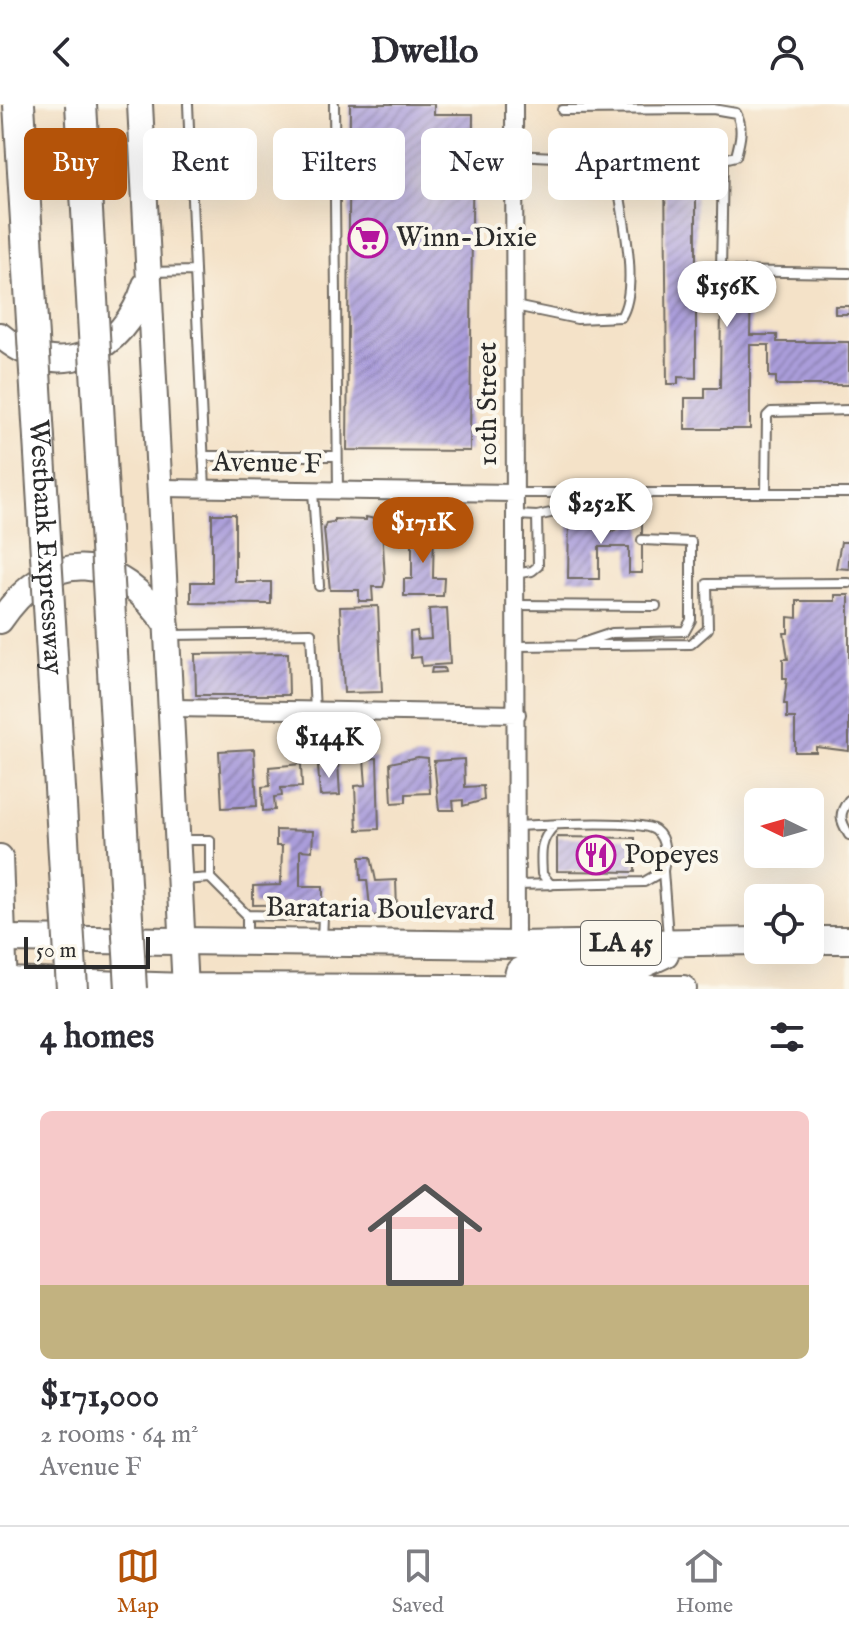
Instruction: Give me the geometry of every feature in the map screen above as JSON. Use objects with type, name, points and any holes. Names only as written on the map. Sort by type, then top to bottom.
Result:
[{"type":"highway","name":"Westbank Expressway","points":[[19,104],[72,989]]},
{"type":"highway","points":[[81,104],[131,989]]},
{"type":"main road","points":[[140,104],[162,488],[185,988]]},
{"type":"main road","points":[[0,335],[21,353],[32,356],[54,361],[82,356],[119,334],[138,309],[149,272]]},
{"type":"main road","points":[[0,621],[32,584],[57,571],[80,566],[123,578],[148,596],[169,631]]},
{"type":"main road","points":[[0,857],[4,983]]},
{"type":"main road","name":"Barataria Boulevard","points":[[2,939],[183,939],[247,928],[322,941],[516,945],[744,941]]},
{"type":"main road","points":[[824,940],[849,940]]},
{"type":"main road","points":[[515,988],[519,972],[525,969],[644,964],[665,954],[669,942]]},
{"type":"main road","points":[[351,988],[366,975],[498,970],[516,945]]},
{"type":"main road","name":"LA 45","points":[[4,983],[185,988],[683,989]]},
{"type":"street","name":"10th Street","points":[[514,104],[514,128]]},
{"type":"street","name":"10th Street","points":[[514,200],[516,945]]},
{"type":"street","name":"Avenue F","points":[[162,488],[515,493]]},
{"type":"street","points":[[173,708],[517,714]]},
{"type":"lane","points":[[188,104],[205,489]]},
{"type":"lane","points":[[334,104],[338,491]]},
{"type":"lane","points":[[562,110],[713,109],[736,113],[741,122],[736,156],[728,158]]},
{"type":"lane","points":[[514,306],[577,319],[621,317],[629,304],[630,279],[620,200]]},
{"type":"lane","points":[[722,200],[721,271],[849,273]]},
{"type":"lane","points":[[149,272],[195,271]]},
{"type":"lane","points":[[766,493],[767,416],[771,412],[849,410]]},
{"type":"lane","points":[[203,456],[336,456]]},
{"type":"lane","points":[[313,491],[319,586]]},
{"type":"lane","points":[[515,493],[849,493]]},
{"type":"lane","points":[[516,515],[610,513],[612,526]]},
{"type":"lane","points":[[515,574],[532,571],[538,566],[537,516]]},
{"type":"lane","points":[[571,647],[612,633],[685,631],[691,620],[691,542],[642,540]]},
{"type":"lane","points":[[516,646],[672,646],[699,641],[708,629],[707,584],[849,583]]},
{"type":"lane","points":[[516,605],[656,606]]},
{"type":"lane","points":[[169,631],[311,633],[315,711]]},
{"type":"lane","points":[[849,800],[841,811],[840,820],[849,835]]},
{"type":"lane","points":[[551,885],[542,874],[541,848],[543,837],[555,825]]},
{"type":"lane","points":[[517,826],[653,828],[662,837],[665,849],[663,871],[669,942]]},
{"type":"lane","points":[[178,840],[210,840],[210,878],[247,928]]},
{"type":"lane","points":[[516,885],[644,882],[663,871]]},
{"type":"lane","points":[[180,881],[210,878]]},
{"type":"building","points":[[350,104],[434,104],[434,114],[473,114],[473,128],[421,128],[421,200],[472,200],[470,451],[347,450],[349,200],[405,200],[405,128],[350,128]]},
{"type":"building","points":[[665,200],[696,200],[696,268],[701,267],[700,285],[751,285],[750,335],[777,335],[777,342],[849,342],[849,385],[776,385],[776,377],[769,377],[769,345],[750,345],[750,429],[685,429],[685,398],[705,398],[705,388],[720,388],[721,301],[696,301],[696,378],[678,377],[678,384],[667,384]]},
{"type":"building","points":[[835,306],[849,306],[849,314],[835,314]]},
{"type":"building","points":[[212,514],[235,514],[235,582],[271,582],[271,604],[191,603],[191,582],[212,582]]},
{"type":"building","points":[[366,517],[379,520],[382,527],[385,580],[383,587],[372,587],[373,601],[359,601],[359,590],[330,590],[324,529],[326,523],[334,522],[334,519],[366,520]]},
{"type":"building","points":[[630,517],[642,517],[642,573],[629,573],[629,547],[599,547],[599,579],[568,579],[569,518],[599,518],[599,526],[630,526]]},
{"type":"building","points":[[412,525],[434,525],[433,578],[444,578],[443,596],[404,596],[404,579],[412,579]]},
{"type":"building","points":[[841,542],[849,542],[849,569],[836,568]]},
{"type":"building","points":[[835,595],[849,595],[849,751],[816,747],[816,752],[795,752],[795,718],[787,718],[787,704],[784,704],[787,678],[783,678],[783,659],[788,659],[784,633],[788,633],[788,617],[797,618],[797,601],[835,601]]},
{"type":"building","points":[[378,606],[382,692],[344,693],[340,607]]},
{"type":"building","points":[[447,608],[450,664],[422,666],[421,657],[411,658],[410,632],[417,631],[418,640],[431,639],[429,609]]},
{"type":"building","points":[[288,653],[289,695],[196,695],[195,654]]},
{"type":"building","points":[[432,668],[444,668],[445,672],[431,673]]},
{"type":"building","points":[[254,749],[257,806],[222,808],[219,751]]},
{"type":"building","points":[[377,758],[379,829],[357,830],[355,786],[366,785],[364,759]]},
{"type":"building","points":[[428,758],[430,793],[406,794],[406,802],[392,803],[390,763]]},
{"type":"building","points":[[464,759],[465,787],[483,786],[484,800],[463,806],[463,800],[453,801],[454,810],[439,810],[434,761]]},
{"type":"building","points":[[328,762],[338,762],[340,795],[320,796],[318,766],[328,765]]},
{"type":"building","points":[[301,764],[302,787],[281,788],[282,796],[274,797],[275,810],[263,811],[262,787],[270,786],[269,767]]},
{"type":"building","points":[[276,830],[313,831],[312,851],[300,850],[300,886],[323,886],[323,904],[253,905],[253,886],[281,885],[282,846],[276,846]]},
{"type":"building","name":"Popeyes","points":[[557,837],[635,838],[635,872],[557,871]]},
{"type":"building","points":[[360,857],[371,857],[376,881],[396,880],[397,910],[383,910],[383,915],[371,916],[367,880],[361,880]]},
{"type":"place","name":"Winn-Dixie","points":[[368,238]]},
{"type":"place","name":"Popeyes","points":[[596,855]]}]
